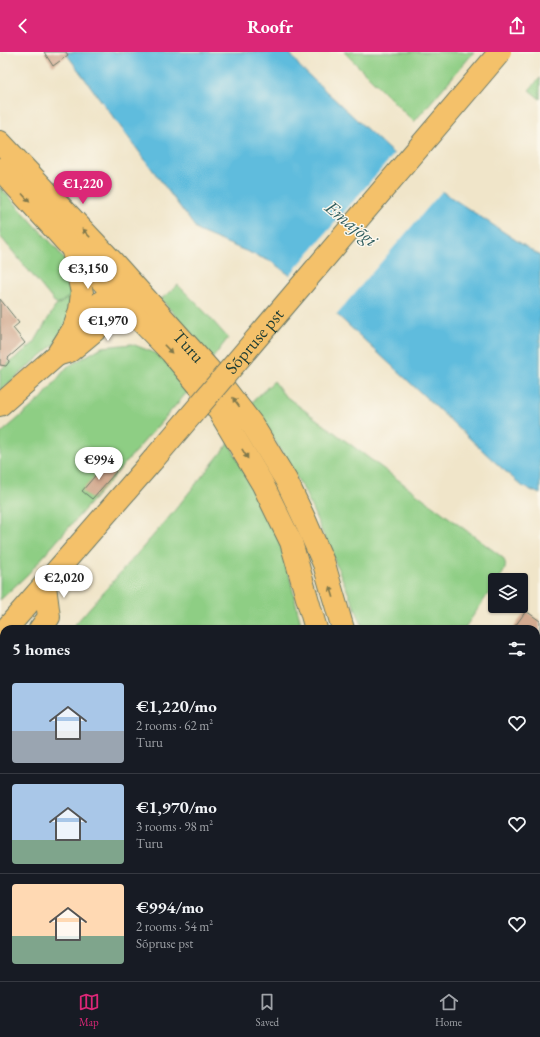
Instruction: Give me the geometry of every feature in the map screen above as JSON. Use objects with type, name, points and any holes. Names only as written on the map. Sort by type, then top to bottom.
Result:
[{"type":"main road","name":"Sõpruse pst","points":[[10,625],[153,460],[500,52]]},
{"type":"main road","name":"Turu","points":[[0,142],[113,262],[126,292],[171,352],[216,406],[262,483],[291,542],[315,625]]},
{"type":"main road","name":"Turu","points":[[0,169],[73,251],[126,292],[232,396],[252,424],[286,480],[324,564],[342,625]]},
{"type":"main road","points":[[0,405],[57,355],[74,328],[80,310],[82,293],[73,251]]},
{"type":"main road","points":[[74,328],[126,292]]},
{"type":"main road","points":[[57,355],[70,351],[126,292]]},
{"type":"main road","points":[[42,625],[45,586]]},
{"type":"main road","points":[[5,625],[45,586]]},
{"type":"green space","points":[[344,52],[474,52],[414,122]]},
{"type":"green space","points":[[540,78],[540,99],[529,90]]},
{"type":"green space","points":[[0,187],[56,248],[73,272],[76,292],[57,305],[0,236]]},
{"type":"green space","points":[[178,285],[228,338],[212,359],[161,299]]},
{"type":"green space","points":[[75,293],[78,301],[56,343],[0,391],[0,370],[34,343],[55,307]]},
{"type":"green space","points":[[132,344],[160,355],[190,389],[28,574],[0,600],[0,434],[42,398],[67,367],[102,347]]},
{"type":"green space","points":[[274,381],[284,395],[502,557],[505,563],[504,572],[488,573],[488,594],[467,625],[362,625],[304,490],[252,402]]},
{"type":"green space","points":[[229,443],[279,538],[301,625],[75,625],[166,521]]},
{"type":"water","name":"Emajõgi","points":[[65,52],[289,52],[300,67],[414,173],[540,256],[540,494],[522,486],[496,463],[315,294],[272,262],[198,231]]},
{"type":"pier","points":[[395,153],[415,172],[443,190],[335,316],[313,296],[288,277]]},
{"type":"building","points":[[44,52],[66,52],[68,55],[53,66]]},
{"type":"building","points":[[0,299],[19,323],[13,328],[25,343],[8,358],[9,362],[6,366],[0,365]]},
{"type":"building","points":[[106,463],[116,472],[92,499],[82,491]]},
{"type":"building","points":[[528,612],[540,621],[540,625],[516,625],[525,613]]}]
